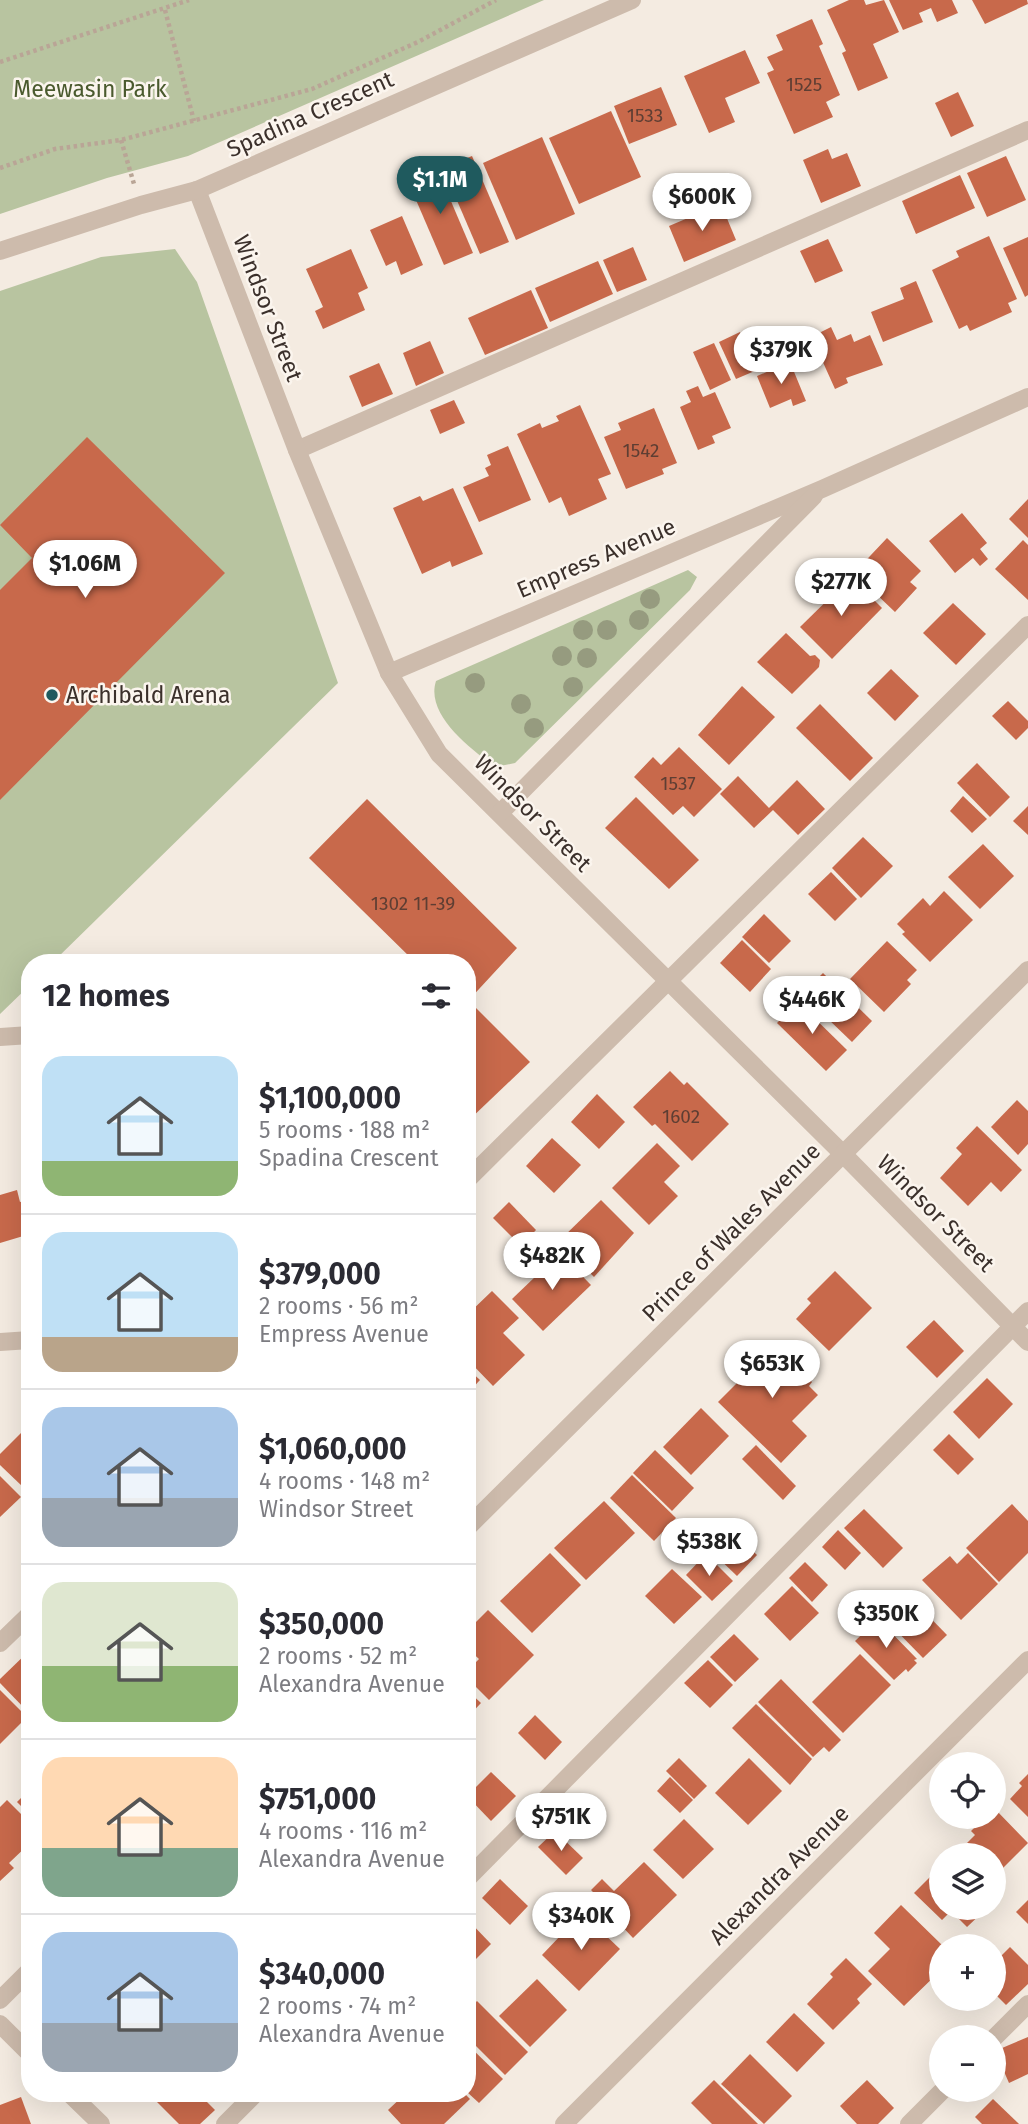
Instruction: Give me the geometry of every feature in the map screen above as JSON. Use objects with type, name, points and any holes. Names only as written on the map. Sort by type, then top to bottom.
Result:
[{"type":"street","name":"Spadina Crescent","points":[[0,251],[141,205],[197,190],[632,0]]},
{"type":"street","points":[[297,450],[1028,130]]},
{"type":"street","name":"Windsor Street","points":[[197,190],[297,450],[389,673],[439,754],[844,1155],[1028,1342]]},
{"type":"street","name":"Empress Avenue","points":[[389,673],[822,489],[1028,397]]},
{"type":"street","name":"Empress Avenue","points":[[500,813],[822,489]]},
{"type":"street","points":[[476,1171],[666,981],[719,934],[1028,625]]},
{"type":"street","name":"Prince of Wales Avenue","points":[[476,1519],[1028,970]]},
{"type":"street","points":[[0,1037],[21,1036]]},
{"type":"street","points":[[476,1870],[1028,1311]]},
{"type":"street","points":[[0,1342],[21,1341]]},
{"type":"street","points":[[0,1643],[21,1623]]},
{"type":"street","name":"Alexandra Avenue","points":[[564,2124],[1028,1660]]},
{"type":"street","points":[[0,2000],[21,1979]]},
{"type":"street","points":[[1006,2026],[1028,2004]]},
{"type":"street","points":[[0,2024],[21,2045]]},
{"type":"street","points":[[78,2102],[101,2124]]},
{"type":"street","points":[[225,2124],[247,2102]]},
{"type":"street","points":[[909,2124],[931,2102]]},
{"type":"path","points":[[0,62],[189,0]]},
{"type":"path","points":[[0,168],[55,149],[121,140],[312,89],[418,42],[496,0]]},
{"type":"path","points":[[165,10],[194,121]]},
{"type":"path","points":[[121,140],[141,205]]},
{"type":"green space","name":"Meewasin Park","points":[[0,0],[544,0],[188,156],[107,178],[0,214]]},
{"type":"green space","points":[[175,249],[197,282],[338,683],[61,954],[21,954],[21,994],[0,1014],[0,291],[101,257]]},
{"type":"green space","points":[[688,570],[697,577],[690,590],[515,763],[495,767],[452,730],[437,706],[434,694],[436,681]]},
{"type":"building","points":[[849,0],[864,0],[866,5],[884,0],[899,32],[873,44],[888,78],[858,91],[842,53],[846,51],[827,10]]},
{"type":"building","points":[[889,0],[952,0],[958,13],[937,22],[931,8],[919,13],[923,22],[903,30]]},
{"type":"building","points":[[972,0],[1027,0],[1028,4],[985,24]]},
{"type":"building","points":[[812,19],[823,44],[819,46],[840,95],[826,102],[833,117],[794,134],[767,73],[774,70],[767,57],[783,50],[776,35]]},
{"type":"building","points":[[745,50],[760,83],[725,98],[735,122],[709,133],[684,76]]},
{"type":"building","points":[[661,87],[677,125],[629,144],[614,106]]},
{"type":"building","points":[[958,92],[974,126],[951,137],[935,103]]},
{"type":"building","points":[[611,111],[641,177],[579,204],[549,138]]},
{"type":"building","points":[[542,137],[575,214],[516,240],[483,163]]},
{"type":"building","points":[[828,149],[832,159],[847,153],[861,186],[821,203],[803,160]]},
{"type":"building","points":[[472,156],[509,242],[480,254],[443,168]]},
{"type":"building","points":[[1006,156],[1026,200],[987,217],[967,173]]},
{"type":"building","points":[[436,166],[473,253],[444,265],[407,179]]},
{"type":"building","points":[[960,175],[975,208],[916,234],[902,201]]},
{"type":"building","points":[[721,204],[736,240],[684,262],[669,226]]},
{"type":"building","points":[[402,216],[423,265],[401,275],[396,261],[386,266],[370,230]]},
{"type":"building","points":[[989,236],[1017,299],[1008,303],[1012,312],[970,331],[967,325],[959,329],[932,270],[959,257],[956,251]]},
{"type":"building","points":[[1028,237],[1028,295],[1025,297],[1003,248]]},
{"type":"building","points":[[828,239],[843,271],[815,283],[800,251]]},
{"type":"building","points":[[633,247],[647,280],[617,292],[603,260]]},
{"type":"building","points":[[351,249],[368,288],[358,293],[365,310],[323,329],[315,311],[323,307],[306,269]]},
{"type":"building","points":[[598,261],[613,294],[550,322],[535,288]]},
{"type":"building","points":[[916,281],[933,322],[883,342],[871,312],[904,299],[900,288]]},
{"type":"building","points":[[531,290],[548,328],[485,355],[468,318]]},
{"type":"building","points":[[831,327],[837,340],[851,334],[854,342],[870,335],[883,365],[846,378],[848,383],[835,389],[817,349],[824,346],[819,333]]},
{"type":"building","points":[[740,332],[757,370],[736,379],[719,342]]},
{"type":"building","points":[[430,341],[444,373],[416,386],[403,353]]},
{"type":"building","points":[[714,343],[731,380],[710,390],[693,352]]},
{"type":"building","points":[[790,362],[806,401],[793,406],[791,399],[770,408],[757,376]]},
{"type":"building","points":[[379,363],[393,394],[362,407],[349,376]]},
{"type":"building","points":[[698,386],[703,397],[715,392],[731,428],[712,436],[715,443],[698,450],[680,407],[691,402],[686,391]]},
{"type":"building","points":[[454,400],[465,423],[440,434],[430,410]]},
{"type":"building","points":[[580,405],[611,474],[598,479],[607,499],[569,516],[561,497],[549,503],[517,434],[540,423],[542,428],[559,421],[556,416]]},
{"type":"building","points":[[654,408],[677,463],[662,469],[664,474],[626,489],[604,437],[621,430],[618,423]]},
{"type":"building","name":"Archibald Arena","points":[[87,437],[225,573],[0,800],[0,590],[32,558],[0,525]]},
{"type":"building","points":[[508,446],[531,500],[479,522],[463,487],[489,476],[485,468],[491,465],[487,455]]},
{"type":"building","points":[[453,488],[483,554],[452,567],[450,561],[422,574],[393,508],[420,496],[423,501]]},
{"type":"building","points":[[1028,499],[1028,538],[1009,519]]},
{"type":"building","points":[[962,513],[987,543],[980,549],[988,559],[980,566],[973,558],[955,573],[929,541]]},
{"type":"building","points":[[887,538],[921,571],[910,582],[917,588],[895,612],[854,573]]},
{"type":"building","points":[[1023,540],[1028,545],[1028,600],[995,569]]},
{"type":"building","points":[[851,577],[882,608],[832,659],[800,627]]},
{"type":"building","points":[[953,603],[986,634],[956,665],[923,633]]},
{"type":"building","points":[[786,633],[810,656],[815,655],[820,660],[819,667],[792,694],[757,662]]},
{"type":"building","points":[[891,669],[919,696],[895,721],[867,693]]},
{"type":"building","points":[[742,686],[775,717],[729,765],[698,735]]},
{"type":"building","points":[[1008,701],[1028,721],[1028,728],[1016,740],[992,716]]},
{"type":"building","points":[[820,704],[873,758],[850,781],[796,728]]},
{"type":"building","points":[[679,747],[722,789],[694,817],[683,806],[673,815],[634,777],[653,757],[661,765]]},
{"type":"building","points":[[977,763],[1010,797],[990,817],[957,783]]},
{"type":"building","points":[[738,776],[769,808],[797,780],[825,809],[798,835],[773,810],[754,828],[720,794]]},
{"type":"building","points":[[963,796],[987,819],[972,833],[950,811]]},
{"type":"building","points":[[636,797],[699,860],[669,889],[605,828]]},
{"type":"building","points":[[367,799],[517,948],[476,992],[476,954],[407,954],[309,858]]},
{"type":"building","points":[[1028,806],[1028,835],[1013,821]]},
{"type":"building","points":[[863,837],[893,866],[861,898],[832,868]]},
{"type":"building","points":[[983,844],[1014,876],[980,909],[948,877]]},
{"type":"building","points":[[831,872],[857,899],[835,921],[808,894]]},
{"type":"building","points":[[944,891],[973,920],[930,962],[902,934],[905,932],[897,924],[923,898],[930,906]]},
{"type":"building","points":[[764,914],[791,941],[769,963],[742,937]]},
{"type":"building","points":[[742,940],[771,969],[750,992],[720,963]]},
{"type":"building","points":[[887,941],[917,970],[907,980],[911,984],[884,1012],[850,979]]},
{"type":"building","points":[[823,973],[872,1021],[852,1042],[802,994]]},
{"type":"building","points":[[798,1002],[847,1050],[826,1071],[777,1023]]},
{"type":"building","points":[[476,1008],[530,1062],[476,1113]]},
{"type":"building","points":[[670,1071],[684,1085],[687,1082],[729,1124],[692,1161],[655,1124],[652,1126],[633,1107]]},
{"type":"building","points":[[597,1094],[625,1122],[599,1149],[571,1122]]},
{"type":"building","points":[[1017,1100],[1028,1111],[1028,1144],[1018,1155],[991,1127]]},
{"type":"building","points":[[977,1126],[1022,1170],[1001,1192],[991,1182],[968,1206],[940,1178],[962,1154],[956,1148]]},
{"type":"building","points":[[552,1138],[581,1165],[554,1193],[526,1166]]},
{"type":"building","points":[[657,1143],[680,1166],[664,1182],[678,1196],[649,1225],[612,1188]]},
{"type":"building","points":[[17,1190],[21,1202],[21,1237],[0,1243],[0,1195]]},
{"type":"building","points":[[601,1200],[634,1233],[594,1277],[559,1241]]},
{"type":"building","points":[[509,1202],[536,1230],[521,1246],[493,1218]]},
{"type":"building","points":[[560,1253],[591,1285],[543,1331],[512,1299]]},
{"type":"building","points":[[835,1271],[872,1308],[829,1351],[796,1319],[811,1303],[807,1299]]},
{"type":"building","points":[[492,1291],[519,1318],[503,1333],[525,1355],[493,1386],[476,1368],[476,1306]]},
{"type":"building","points":[[934,1320],[964,1351],[937,1378],[906,1347]]},
{"type":"building","points":[[780,1344],[787,1351],[790,1347],[806,1363],[800,1370],[812,1382],[809,1386],[818,1395],[792,1421],[807,1436],[781,1463],[718,1402],[744,1376],[746,1379],[752,1373],[742,1362],[758,1347],[768,1357]]},
{"type":"building","points":[[987,1378],[1013,1404],[979,1439],[953,1412]]},
{"type":"building","points":[[701,1408],[729,1436],[691,1475],[663,1447]]},
{"type":"building","points":[[21,1433],[21,1485],[0,1465],[0,1454]]},
{"type":"building","points":[[949,1434],[974,1459],[958,1475],[933,1450]]},
{"type":"building","points":[[756,1445],[796,1486],[783,1500],[742,1459]]},
{"type":"building","points":[[655,1450],[694,1488],[672,1511],[633,1473]]},
{"type":"building","points":[[632,1475],[676,1518],[654,1541],[610,1498]]},
{"type":"building","points":[[0,1476],[21,1497],[0,1517]]},
{"type":"building","points":[[604,1501],[635,1533],[586,1580],[554,1548]]},
{"type":"building","points":[[1012,1504],[1028,1521],[1028,1553],[999,1582],[966,1548]]},
{"type":"building","points":[[864,1509],[903,1548],[883,1568],[844,1528]]},
{"type":"building","points":[[730,1529],[757,1555],[737,1576],[710,1550]]},
{"type":"building","points":[[838,1530],[861,1553],[845,1570],[822,1547]]},
{"type":"building","points":[[550,1553],[581,1585],[532,1633],[500,1601]]},
{"type":"building","points":[[968,1553],[998,1584],[961,1620],[922,1580],[950,1556],[957,1564]]},
{"type":"building","points":[[706,1554],[733,1581],[712,1601],[686,1575]]},
{"type":"building","points":[[805,1562],[828,1585],[812,1602],[789,1578]]},
{"type":"building","points":[[672,1569],[702,1597],[674,1624],[645,1596]]},
{"type":"building","points":[[792,1586],[819,1613],[790,1641],[764,1614]]},
{"type":"building","points":[[907,1594],[947,1635],[923,1658],[883,1617]]},
{"type":"building","points":[[488,1610],[534,1655],[489,1700],[476,1687],[476,1662],[479,1659],[476,1656],[476,1622]]},
{"type":"building","points":[[878,1619],[917,1659],[914,1660],[917,1663],[908,1672],[906,1669],[894,1680],[855,1641]]},
{"type":"building","points":[[734,1634],[759,1659],[735,1682],[710,1657]]},
{"type":"building","points":[[860,1654],[891,1685],[843,1733],[812,1702]]},
{"type":"building","points":[[21,1659],[21,1705],[0,1683],[0,1679]]},
{"type":"building","points":[[708,1660],[733,1685],[710,1708],[684,1683]]},
{"type":"building","points":[[781,1679],[841,1740],[829,1752],[824,1747],[813,1757],[758,1702]]},
{"type":"building","points":[[0,1690],[21,1711],[21,1723],[0,1744]]},
{"type":"building","points":[[756,1704],[812,1759],[790,1785],[732,1728]]},
{"type":"building","points":[[535,1715],[562,1742],[545,1760],[518,1733]]},
{"type":"building","points":[[679,1758],[707,1786],[694,1799],[666,1771]]},
{"type":"building","points":[[749,1758],[782,1791],[748,1825],[715,1793]]},
{"type":"building","points":[[491,1772],[516,1796],[491,1821],[476,1805],[476,1787]]},
{"type":"building","points":[[1028,1774],[1028,1817],[1010,1799],[1022,1786],[1019,1783]]},
{"type":"building","points":[[670,1777],[693,1800],[680,1813],[657,1791]]},
{"type":"building","points":[[7,1800],[21,1814],[21,1852],[9,1863],[14,1868],[0,1881],[0,1807]]},
{"type":"building","points":[[684,1819],[714,1849],[683,1879],[653,1850]]},
{"type":"building","points":[[1006,1820],[1028,1843],[1006,1865],[1006,1843],[967,1843],[975,1835],[971,1831],[1006,1829]]},
{"type":"building","points":[[555,1831],[583,1858],[566,1875],[538,1847]]},
{"type":"building","points":[[644,1862],[677,1895],[633,1938],[591,1890],[602,1879],[614,1891]]},
{"type":"building","points":[[929,1878],[929,1907],[914,1893]]},
{"type":"building","points":[[500,1879],[528,1906],[510,1925],[482,1898]]},
{"type":"building","points":[[1028,1900],[1028,1924],[1016,1912]]},
{"type":"building","points":[[901,1905],[931,1934],[929,1982],[904,2006],[868,1971],[890,1949],[874,1933]]},
{"type":"building","points":[[582,1913],[620,1949],[579,1991],[542,1955]]},
{"type":"building","points":[[960,1920],[974,1920],[967,1927]]},
{"type":"building","points":[[476,1928],[491,1944],[476,1959]]},
{"type":"building","points":[[1010,1947],[1028,1965],[1028,1984],[1006,2005],[1006,1951]]},
{"type":"building","points":[[846,1958],[872,1984],[857,1999],[860,2003],[833,2030],[807,2004],[833,1977],[830,1974]]},
{"type":"building","points":[[537,1979],[567,2010],[530,2047],[499,2016]]},
{"type":"building","points":[[476,2002],[528,2052],[505,2075],[476,2046]]},
{"type":"building","points":[[794,2013],[825,2043],[797,2072],[766,2042]]},
{"type":"building","points":[[1028,2037],[1028,2074],[1009,2083],[1006,2076],[1006,2046]]},
{"type":"building","points":[[476,2053],[503,2079],[479,2103],[476,2100]]},
{"type":"building","points":[[750,2054],[792,2096],[764,2124],[721,2084]]},
{"type":"building","points":[[714,2080],[758,2124],[712,2124],[691,2103]]},
{"type":"building","points":[[867,2080],[894,2108],[878,2124],[857,2124],[840,2106]]},
{"type":"building","points":[[21,2097],[31,2124],[0,2124],[0,2105]]},
{"type":"building","points":[[157,2102],[207,2102],[215,2110],[200,2124],[179,2124]]},
{"type":"building","points":[[396,2102],[467,2102],[444,2124],[401,2124],[388,2110]]},
{"type":"building","points":[[990,2102],[996,2102],[1019,2124],[982,2124],[975,2117]]},
{"type":"place","name":"Archibald Arena","points":[[52,695]]}]
